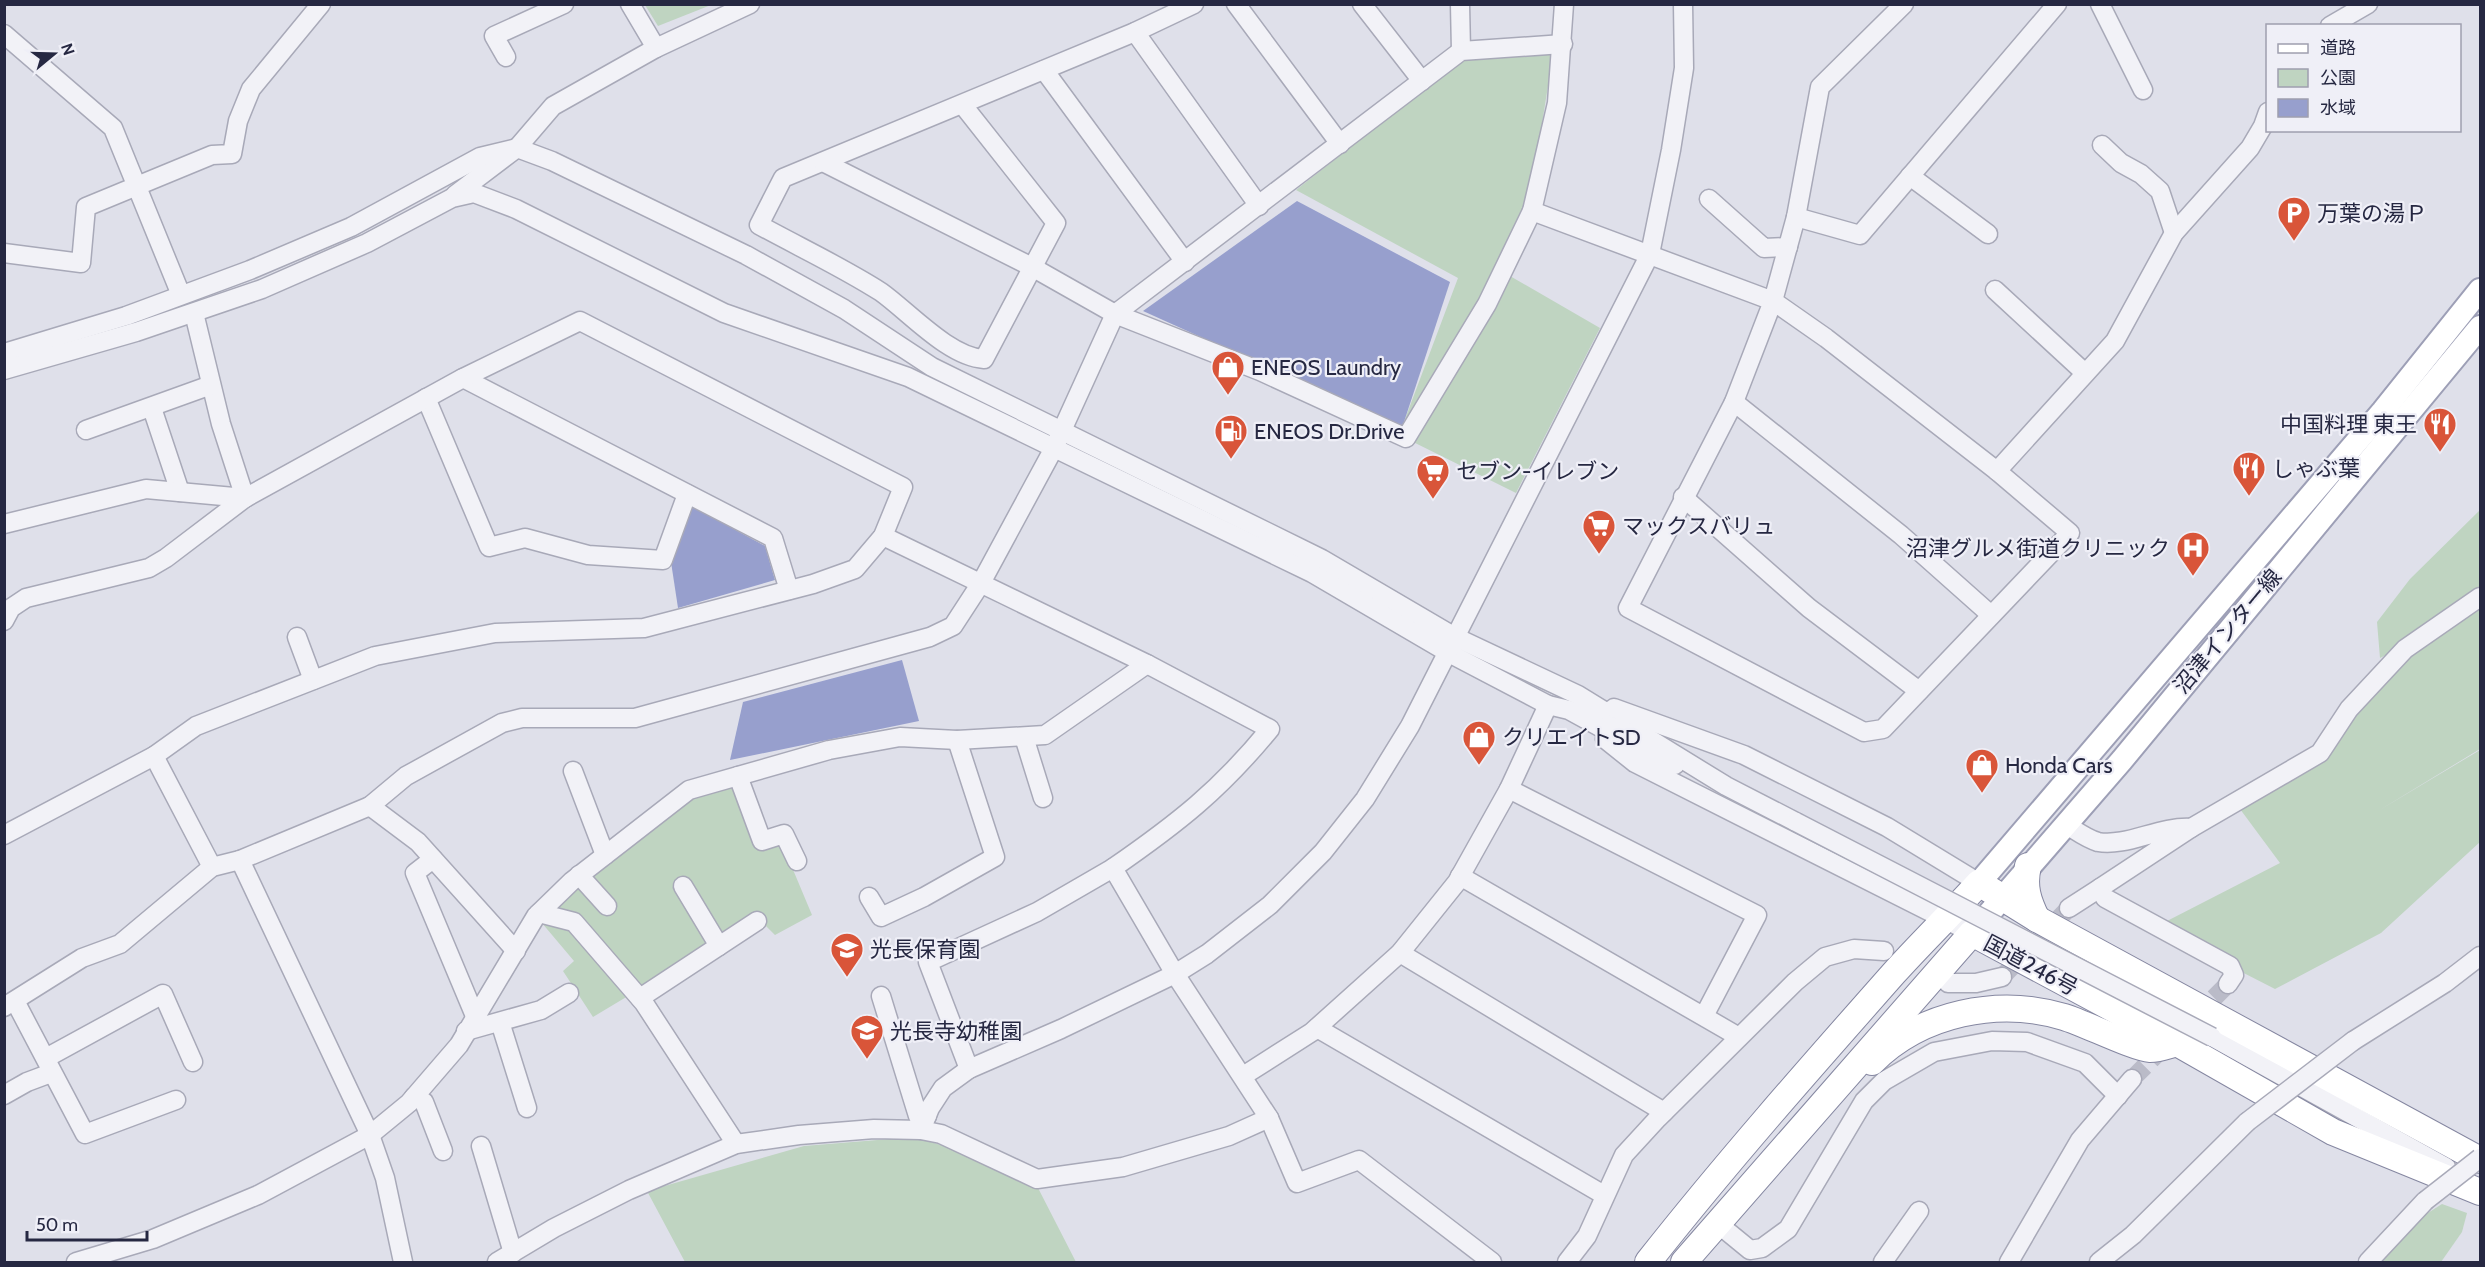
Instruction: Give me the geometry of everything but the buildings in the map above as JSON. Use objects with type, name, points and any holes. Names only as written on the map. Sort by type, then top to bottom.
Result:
[{"type":"highway","points":[[2028,866],[2025,879],[2026,892],[2037,919]]},
{"type":"highway","name":"国道246号","points":[[1979,883],[2037,919],[2481,1160]]},
{"type":"highway","points":[[1648,1263],[1696,1202],[1817,1060],[1896,971],[1979,883]]},
{"type":"highway","name":"国道246号","points":[[1684,1263],[1972,933],[2178,1043],[2333,1132],[2481,1190]]},
{"type":"highway","points":[[1757,1177],[1877,1057],[1914,1030],[1947,1017],[1980,1009],[2045,1012],[2149,1049],[2178,1043]]},
{"type":"main road","name":"沼津インター線","points":[[1979,883],[2383,411],[2481,290]]},
{"type":"main road","name":"沼津インター線","points":[[1972,933],[2001,896],[2122,760],[2481,327]]},
{"type":"street","points":[[4,253],[81,263],[86,207],[137,184],[212,155],[232,154],[238,121],[251,89],[321,4]]},
{"type":"street","points":[[507,57],[494,36],[564,4]]},
{"type":"street","points":[[630,4],[656,48]]},
{"type":"street","points":[[4,370],[194,313],[324,264],[452,198],[517,148],[553,106],[656,48],[750,4]]},
{"type":"street","points":[[962,104],[1056,223],[984,359],[975,359],[945,343],[880,292],[759,225],[783,178],[1135,32],[1194,4]]},
{"type":"street","points":[[1236,4],[1341,144]]},
{"type":"street","points":[[1362,4],[1422,81]]},
{"type":"street","points":[[1460,4],[1461,51]]},
{"type":"street","points":[[823,162],[1032,267],[1115,314],[1260,371],[1406,438],[1487,304],[1532,211],[1557,103],[1563,44],[1564,4]]},
{"type":"street","points":[[924,1123],[943,1088],[969,1069],[1030,1043],[1175,974],[1207,954],[1270,905],[1323,852],[1365,799],[1410,726],[1650,254],[1671,150],[1684,68],[1683,4]]},
{"type":"street","points":[[1532,211],[1773,301],[1826,338],[1996,471],[2070,533],[1883,729],[1864,732],[1628,608],[1683,497],[1734,402],[1773,301],[1796,217],[1820,87],[1904,4]]},
{"type":"street","points":[[1796,217],[1860,235],[2057,4]]},
{"type":"street","points":[[2100,4],[2143,90]]},
{"type":"street","points":[[2333,24],[2368,4]]},
{"type":"street","points":[[1135,32],[1259,206]]},
{"type":"street","points":[[4,33],[113,128],[181,295]]},
{"type":"street","points":[[176,1100],[85,1134],[49,1065],[10,1004],[82,958],[120,944],[212,867],[240,860],[370,806],[406,776],[502,723],[522,718],[635,718],[930,637],[953,626],[981,583],[1057,439],[1115,314],[1461,51],[1563,44]]},
{"type":"street","points":[[1044,70],[1185,262]]},
{"type":"street","points":[[1996,471],[2115,341],[2174,233],[2250,148],[2266,118]]},
{"type":"street","points":[[2102,146],[2160,191],[2174,233]]},
{"type":"street","points":[[4,353],[181,295],[351,228],[480,157],[517,148],[552,161],[746,255],[844,309],[932,367],[1057,439],[1451,644],[1574,702],[1651,755],[1726,786],[2212,1037],[2481,1190]]},
{"type":"street","points":[[1910,176],[1988,234]]},
{"type":"street","points":[[452,198],[474,193],[489,197],[724,313],[908,377],[1057,439]]},
{"type":"street","points":[[1709,199],[1764,248],[1788,247]]},
{"type":"street","points":[[1995,290],[2085,373]]},
{"type":"street","points":[[194,313],[211,385],[245,498]]},
{"type":"street","points":[[4,835],[154,756],[196,726],[375,656],[425,644],[495,633],[644,628],[789,590],[855,569],[883,536],[903,487],[580,321],[463,378],[245,498],[166,558],[149,568],[26,598],[7,610]]},
{"type":"street","points":[[463,378],[773,538],[789,590]]},
{"type":"street","points":[[86,430],[211,385]]},
{"type":"street","points":[[426,398],[485,543],[489,547],[525,538],[588,555],[663,560],[687,494]]},
{"type":"street","points":[[1734,402],[1901,536],[1991,615]]},
{"type":"street","points":[[152,408],[180,492]]},
{"type":"street","points":[[4,524],[146,489],[245,498]]},
{"type":"street","points":[[1683,497],[1809,609],[1919,691]]},
{"type":"street","points":[[883,536],[1147,664],[1270,729],[1237,770],[1202,803],[1113,867],[1036,912],[928,962],[969,1069]]},
{"type":"street","points":[[2069,908],[2191,828],[2320,753],[2349,709],[2405,649],[2481,597]]},
{"type":"street","points":[[297,637],[313,680]]},
{"type":"street","points":[[1451,644],[1548,705],[1574,702],[1749,750],[1887,827],[1979,883]]},
{"type":"street","points":[[76,1263],[153,1239],[258,1195],[370,1135],[414,1096],[459,1045],[539,913],[579,875],[689,790],[829,750],[900,737],[957,740],[1045,735],[1147,664]]},
{"type":"street","points":[[1574,702],[1635,763],[1972,933]]},
{"type":"street","points":[[1244,1076],[1317,1028],[1400,953],[1460,876],[1509,789],[1548,705]]},
{"type":"street","points":[[1024,737],[1043,798]]},
{"type":"street","points":[[869,897],[881,917],[924,897],[995,857],[957,740]]},
{"type":"street","points":[[154,756],[212,867]]},
{"type":"street","points":[[573,771],[605,855]]},
{"type":"street","points":[[738,776],[762,841],[784,834],[797,861]]},
{"type":"street","points":[[1509,789],[1757,915],[1704,1016]]},
{"type":"street","points":[[370,806],[418,842],[516,951]]},
{"type":"street","points":[[2065,824],[2097,842],[2115,842],[2174,827],[2191,828]]},
{"type":"street","points":[[433,859],[415,873],[471,1024]]},
{"type":"street","points":[[240,860],[370,1135],[385,1178],[403,1263]]},
{"type":"street","points":[[1113,867],[1175,974],[1244,1076],[1269,1118],[1298,1183],[1359,1160],[1492,1263]]},
{"type":"street","points":[[579,875],[607,906]]},
{"type":"street","points":[[1460,876],[1739,1037]]},
{"type":"street","points":[[683,886],[719,946]]},
{"type":"street","points":[[2100,888],[2105,898],[2230,966],[2234,975],[2228,984]]},
{"type":"street","points":[[539,913],[574,922],[639,998],[736,1144]]},
{"type":"street","points":[[639,998],[757,921]]},
{"type":"street","points":[[1567,1263],[1587,1236],[1624,1155],[1739,1037],[1825,957],[1854,949],[1884,951]]},
{"type":"street","points":[[1400,953],[1664,1112]]},
{"type":"street","points":[[2098,1263],[2133,1235],[2247,1122],[2353,1041],[2481,956]]},
{"type":"street","points":[[1948,983],[1976,983],[2002,977]]},
{"type":"street","points":[[471,1024],[500,1022],[541,1010],[569,993]]},
{"type":"street","points":[[4,1095],[163,994],[193,1062]]},
{"type":"street","points":[[881,996],[918,1116],[924,1123],[942,1134],[1037,1179],[1123,1167],[1229,1136],[1269,1118]]},
{"type":"street","points":[[500,1022],[527,1108]]},
{"type":"street","points":[[1317,1028],[1604,1195]]},
{"type":"street","points":[[1717,1223],[1748,1256],[1788,1229],[1864,1101],[1884,1081],[1934,1052],[1992,1041],[2027,1042],[2085,1063],[2118,1096]]},
{"type":"street","points":[[2255,1062],[2481,1160]]},
{"type":"street","points":[[2009,1263],[2080,1140],[2132,1079]]},
{"type":"street","points":[[414,1096],[424,1102],[443,1151]]},
{"type":"street","points":[[497,1263],[629,1190],[736,1144],[799,1135],[924,1123]]},
{"type":"street","points":[[481,1146],[513,1253]]},
{"type":"street","points":[[2368,1263],[2425,1201],[2481,1160]]},
{"type":"street","points":[[1884,1263],[1919,1211]]},
{"type":"green space","points":[[645,5],[711,5],[658,26]]},
{"type":"green space","points":[[1554,48],[1528,212],[1503,272],[1600,328],[1516,493],[1399,435],[1458,278],[1296,190],[1467,55]]},
{"type":"green space","points":[[2480,510],[2480,749],[2378,811],[2480,750],[2480,842],[2381,933],[2275,989],[2230,966],[2167,921],[2280,863],[2240,809],[2315,757],[2342,712],[2441,627],[2380,658],[2377,622],[2410,579]]},
{"type":"green space","points":[[731,786],[757,847],[781,841],[812,915],[775,935],[758,918],[593,1017],[563,971],[574,961],[536,916],[687,797]]},
{"type":"green space","points":[[914,1137],[1004,1164],[1007,1176],[1037,1186],[1076,1262],[685,1262],[647,1191],[804,1146]]},
{"type":"green space","points":[[2442,1204],[2467,1213],[2462,1232],[2441,1262],[2372,1262],[2409,1225]]},
{"type":"water","points":[[1297,201],[1450,282],[1402,428],[1143,311]]},
{"type":"water","points":[[692,506],[765,546],[775,580],[678,608],[671,562]]},
{"type":"water","points":[[902,660],[919,721],[730,760],[743,702]]},
{"type":"tunnel","points":[[2002,977],[2069,908]]},
{"type":"tunnel","points":[[2195,1017],[2228,984]]},
{"type":"tunnel","points":[[2132,1079],[2167,1044]]},
{"type":"place","name":"万葉の湯Ｐ","points":[[2294,242]]},
{"type":"place","name":"ENEOS Laundry","points":[[1228,396]]},
{"type":"place","name":"中国料理 東王","points":[[2440,453]]},
{"type":"place","name":"ENEOS Dr.Drive","points":[[1231,460]]},
{"type":"place","name":"しゃぶ葉","points":[[2249,497]]},
{"type":"place","name":"セブン-イレブン","points":[[1433,500]]},
{"type":"place","name":"マックスバリュ","points":[[1599,555]]},
{"type":"place","name":"沼津グルメ街道クリニック","points":[[2193,577]]},
{"type":"place","name":"クリエイトSD","points":[[1479,766]]},
{"type":"place","name":"Honda Cars","points":[[1982,794]]},
{"type":"place","name":"光長保育園","points":[[847,978]]},
{"type":"place","name":"光長寺幼稚園","points":[[867,1060]]}]
